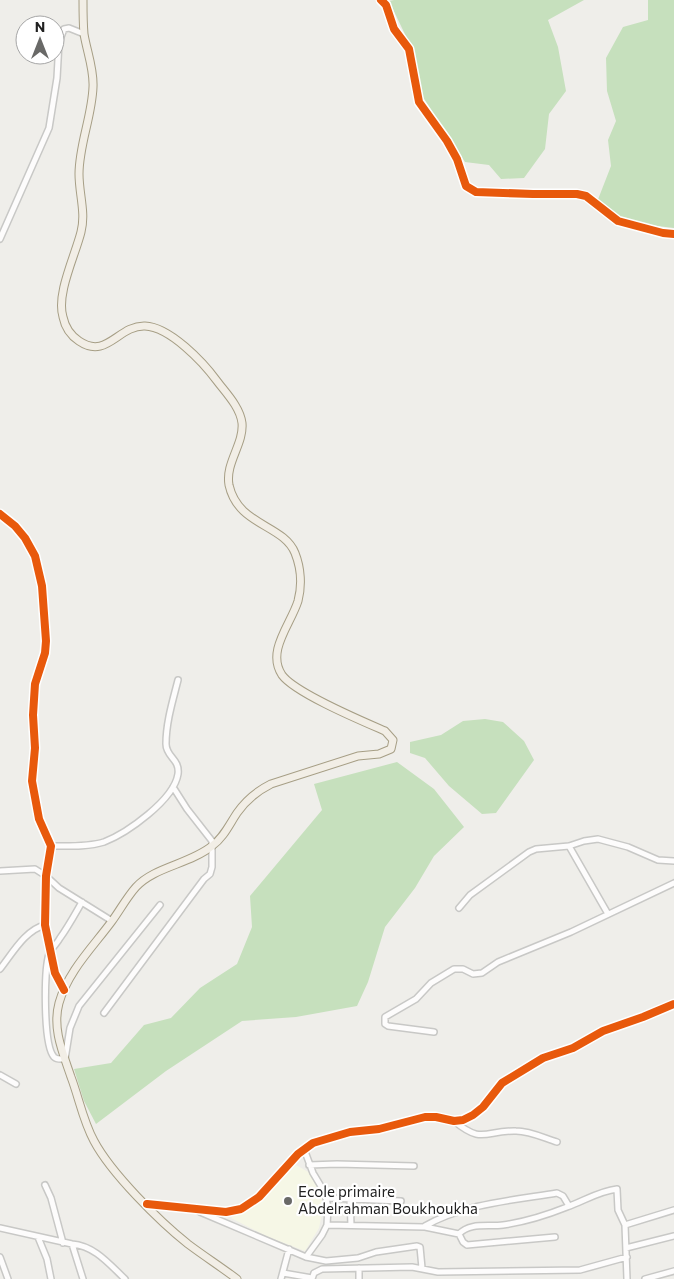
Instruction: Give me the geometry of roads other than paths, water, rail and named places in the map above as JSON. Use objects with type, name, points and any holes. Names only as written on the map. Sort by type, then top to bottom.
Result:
[{"type":"main road","points":[[83,0],[84,34],[93,75],[93,91],[79,173],[83,224],[62,294],[61,313],[64,322],[68,331],[75,338],[90,347],[107,344],[119,334],[135,326],[151,326],[190,351],[212,374],[232,400],[242,423],[240,438],[230,468],[229,477],[232,493],[248,516],[284,538],[290,545],[297,561],[300,584],[298,601],[277,652],[277,660],[282,674],[302,691],[384,731],[393,740],[391,749],[386,752],[358,756],[271,784],[261,789],[237,813],[230,826],[212,846],[197,857],[143,881],[136,887],[83,957],[58,1004],[56,1022],[59,1041],[87,1126],[97,1147],[117,1172],[187,1243],[238,1279]]},
{"type":"street","points":[[381,0],[386,4],[394,29],[409,49],[419,102],[458,159],[466,186],[470,190],[476,192],[577,194],[586,196],[618,221],[663,233],[674,234]]},
{"type":"street","points":[[0,239],[49,128],[57,78],[57,57],[62,33],[64,29],[69,28],[84,34]]},
{"type":"street","points":[[0,514],[15,526],[25,538],[35,556],[42,586],[46,642],[45,653],[34,684],[35,748],[32,781],[38,818],[51,846],[46,876],[45,925],[55,973],[64,990]]},
{"type":"street","points":[[51,846],[90,845],[104,842],[130,829],[153,810],[173,786],[178,771],[177,762],[167,752],[166,744],[168,724],[178,680]]},
{"type":"street","points":[[104,1013],[204,879],[210,874],[212,846],[210,838],[187,809],[173,786]]},
{"type":"street","points":[[458,908],[470,895],[529,852],[536,849],[569,846],[598,839],[628,847],[658,860],[674,861]]},
{"type":"street","points":[[569,846],[608,914]]},
{"type":"street","points":[[0,871],[35,869],[59,888],[112,921]]},
{"type":"street","points":[[434,1032],[388,1026],[385,1024],[385,1017],[416,999],[431,983],[454,970],[463,969],[473,974],[482,973],[498,962],[571,932],[674,883]]},
{"type":"street","points":[[82,902],[60,939],[50,951],[47,962],[46,1021],[50,1050],[54,1057],[59,1060],[65,1059],[70,1028],[79,1006],[160,905]]},
{"type":"street","points":[[0,969],[29,934],[38,927],[45,925]]},
{"type":"street","points":[[147,1204],[226,1212],[242,1209],[259,1197],[304,1148],[350,1132],[379,1129],[425,1117],[436,1117],[454,1121],[463,1120],[483,1107],[502,1083],[543,1058],[573,1048],[603,1031],[674,1004]]},
{"type":"street","points":[[0,1075],[16,1084]]},
{"type":"street","points":[[454,1121],[465,1130],[474,1134],[525,1132],[557,1142]]},
{"type":"street","points":[[304,1148],[309,1165],[320,1182],[327,1198],[326,1225],[322,1235],[306,1257]]},
{"type":"street","points":[[309,1165],[414,1166]]},
{"type":"street","points":[[45,1186],[63,1242]]},
{"type":"street","points":[[458,1234],[464,1229],[481,1225],[501,1225],[556,1212],[606,1190],[618,1189],[618,1210],[625,1225],[627,1279]]},
{"type":"street","points":[[425,1226],[443,1216],[499,1202],[557,1193],[563,1196],[569,1206]]},
{"type":"street","points":[[327,1198],[401,1201]]},
{"type":"street","points":[[350,1199],[351,1225]]},
{"type":"street","points":[[195,1210],[306,1257],[326,1261],[358,1258],[376,1252],[417,1246],[420,1247],[421,1251],[422,1268]]},
{"type":"street","points":[[625,1225],[674,1210]]},
{"type":"street","points":[[326,1225],[425,1226],[458,1234],[467,1245],[555,1237]]},
{"type":"street","points":[[0,1228],[82,1245],[94,1251],[125,1279]]},
{"type":"street","points":[[626,1248],[674,1236]]},
{"type":"street","points":[[38,1237],[51,1279]]},
{"type":"street","points":[[72,1244],[82,1279]]},
{"type":"street","points":[[281,1279],[289,1249]]},
{"type":"street","points":[[0,1257],[8,1279]]},
{"type":"street","points":[[283,1273],[312,1279],[314,1273],[322,1269],[412,1267],[438,1272],[580,1270],[626,1257]]},
{"type":"street","points":[[322,1269],[326,1261]]},
{"type":"street","points":[[358,1279],[359,1268]]},
{"type":"street","points":[[645,1279],[674,1271]]},
{"type":"place","name":"Ecole primaire Abdelrahman Boukhoukha","points":[[288,1201]]}]
